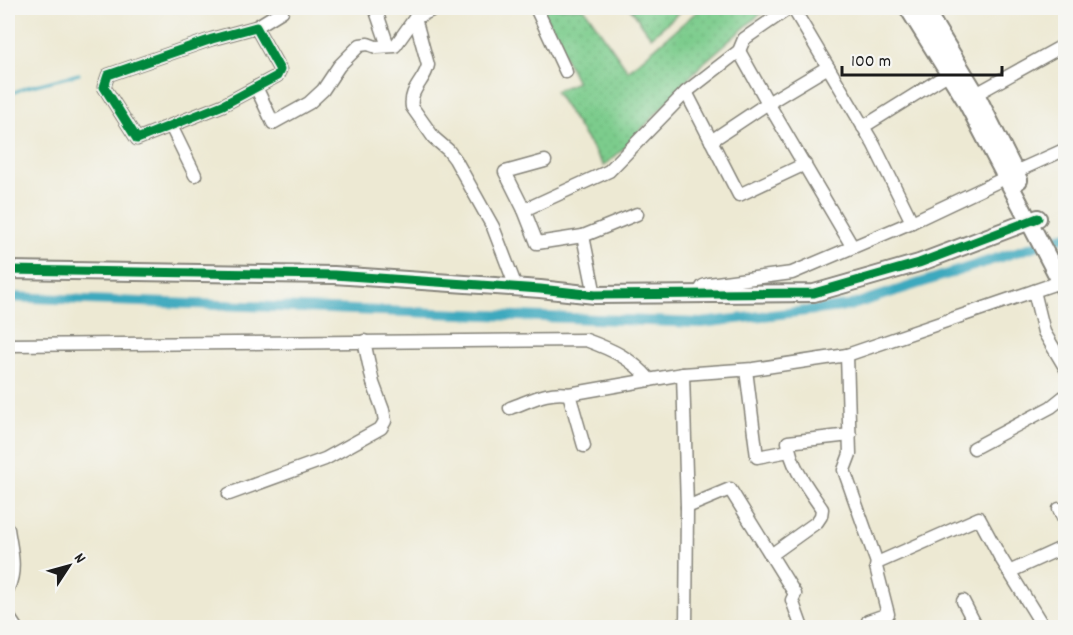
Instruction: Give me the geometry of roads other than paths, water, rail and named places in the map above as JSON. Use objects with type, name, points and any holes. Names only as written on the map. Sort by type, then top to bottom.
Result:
[{"type":"street","points":[[256,27],[280,70],[277,76],[223,105],[137,139],[104,87],[108,75],[212,39],[256,27],[282,10],[281,8]]},
{"type":"street","points":[[375,8],[388,46]]},
{"type":"street","points":[[256,87],[273,123],[309,103],[323,90],[339,66],[360,45],[395,46],[415,18],[436,8]]},
{"type":"street","points":[[536,8],[566,72]]},
{"type":"street","points":[[524,210],[609,171],[686,92],[739,51],[744,39],[789,8]]},
{"type":"street","points":[[793,8],[863,128],[912,222]]},
{"type":"street","points":[[510,408],[547,393],[569,394],[683,374],[746,370],[847,355],[1064,282],[1010,175],[908,8]]},
{"type":"street","points":[[924,8],[976,94],[1010,175]]},
{"type":"street","points":[[415,18],[428,65],[427,71],[414,90],[412,107],[434,138],[455,159],[494,227],[516,287]]},
{"type":"street","points":[[976,94],[1065,44]]},
{"type":"street","points":[[739,51],[852,246]]},
{"type":"street","points":[[711,141],[828,67]]},
{"type":"street","points":[[863,128],[948,74]]},
{"type":"street","points":[[686,92],[739,195],[805,164]]},
{"type":"street","points":[[171,126],[195,175]]},
{"type":"street","points":[[698,295],[705,285],[792,273],[912,222],[1065,149]]},
{"type":"street","points":[[545,161],[505,172],[537,243],[583,236],[637,214]]},
{"type":"street","points":[[8,270],[334,275],[516,287],[595,295],[814,293],[919,263],[1036,225]]},
{"type":"street","points":[[583,236],[595,295]]},
{"type":"street","points":[[1034,291],[1044,332],[1065,369]]},
{"type":"street","points":[[8,345],[586,340],[608,348],[636,364],[650,380]]},
{"type":"street","points":[[229,494],[325,459],[381,428],[385,421],[383,410],[373,382],[364,341]]},
{"type":"street","points":[[847,355],[850,454],[844,470],[877,563],[876,567],[888,614],[865,625]]},
{"type":"street","points":[[746,370],[757,457],[789,451]]},
{"type":"street","points":[[683,374],[687,507],[686,627]]},
{"type":"street","points":[[569,394],[584,446]]},
{"type":"street","points":[[974,448],[1051,407],[1065,395]]},
{"type":"street","points":[[771,555],[817,522],[821,516],[822,509],[793,464],[788,442],[850,435]]},
{"type":"street","points":[[687,507],[730,489],[795,594],[792,600],[802,627]]},
{"type":"street","points":[[1059,509],[1065,524]]},
{"type":"street","points":[[877,563],[979,518],[1044,627]]},
{"type":"street","points":[[8,529],[14,565],[13,577],[8,588]]},
{"type":"street","points":[[1010,572],[1065,546]]},
{"type":"street","points":[[963,601],[976,627]]},
{"type":"street","points":[[8,616],[16,627]]},
{"type":"waterway","points":[[8,95],[24,88],[79,74]]},
{"type":"waterway","points":[[8,297],[701,323],[849,306],[1066,236]]}]
